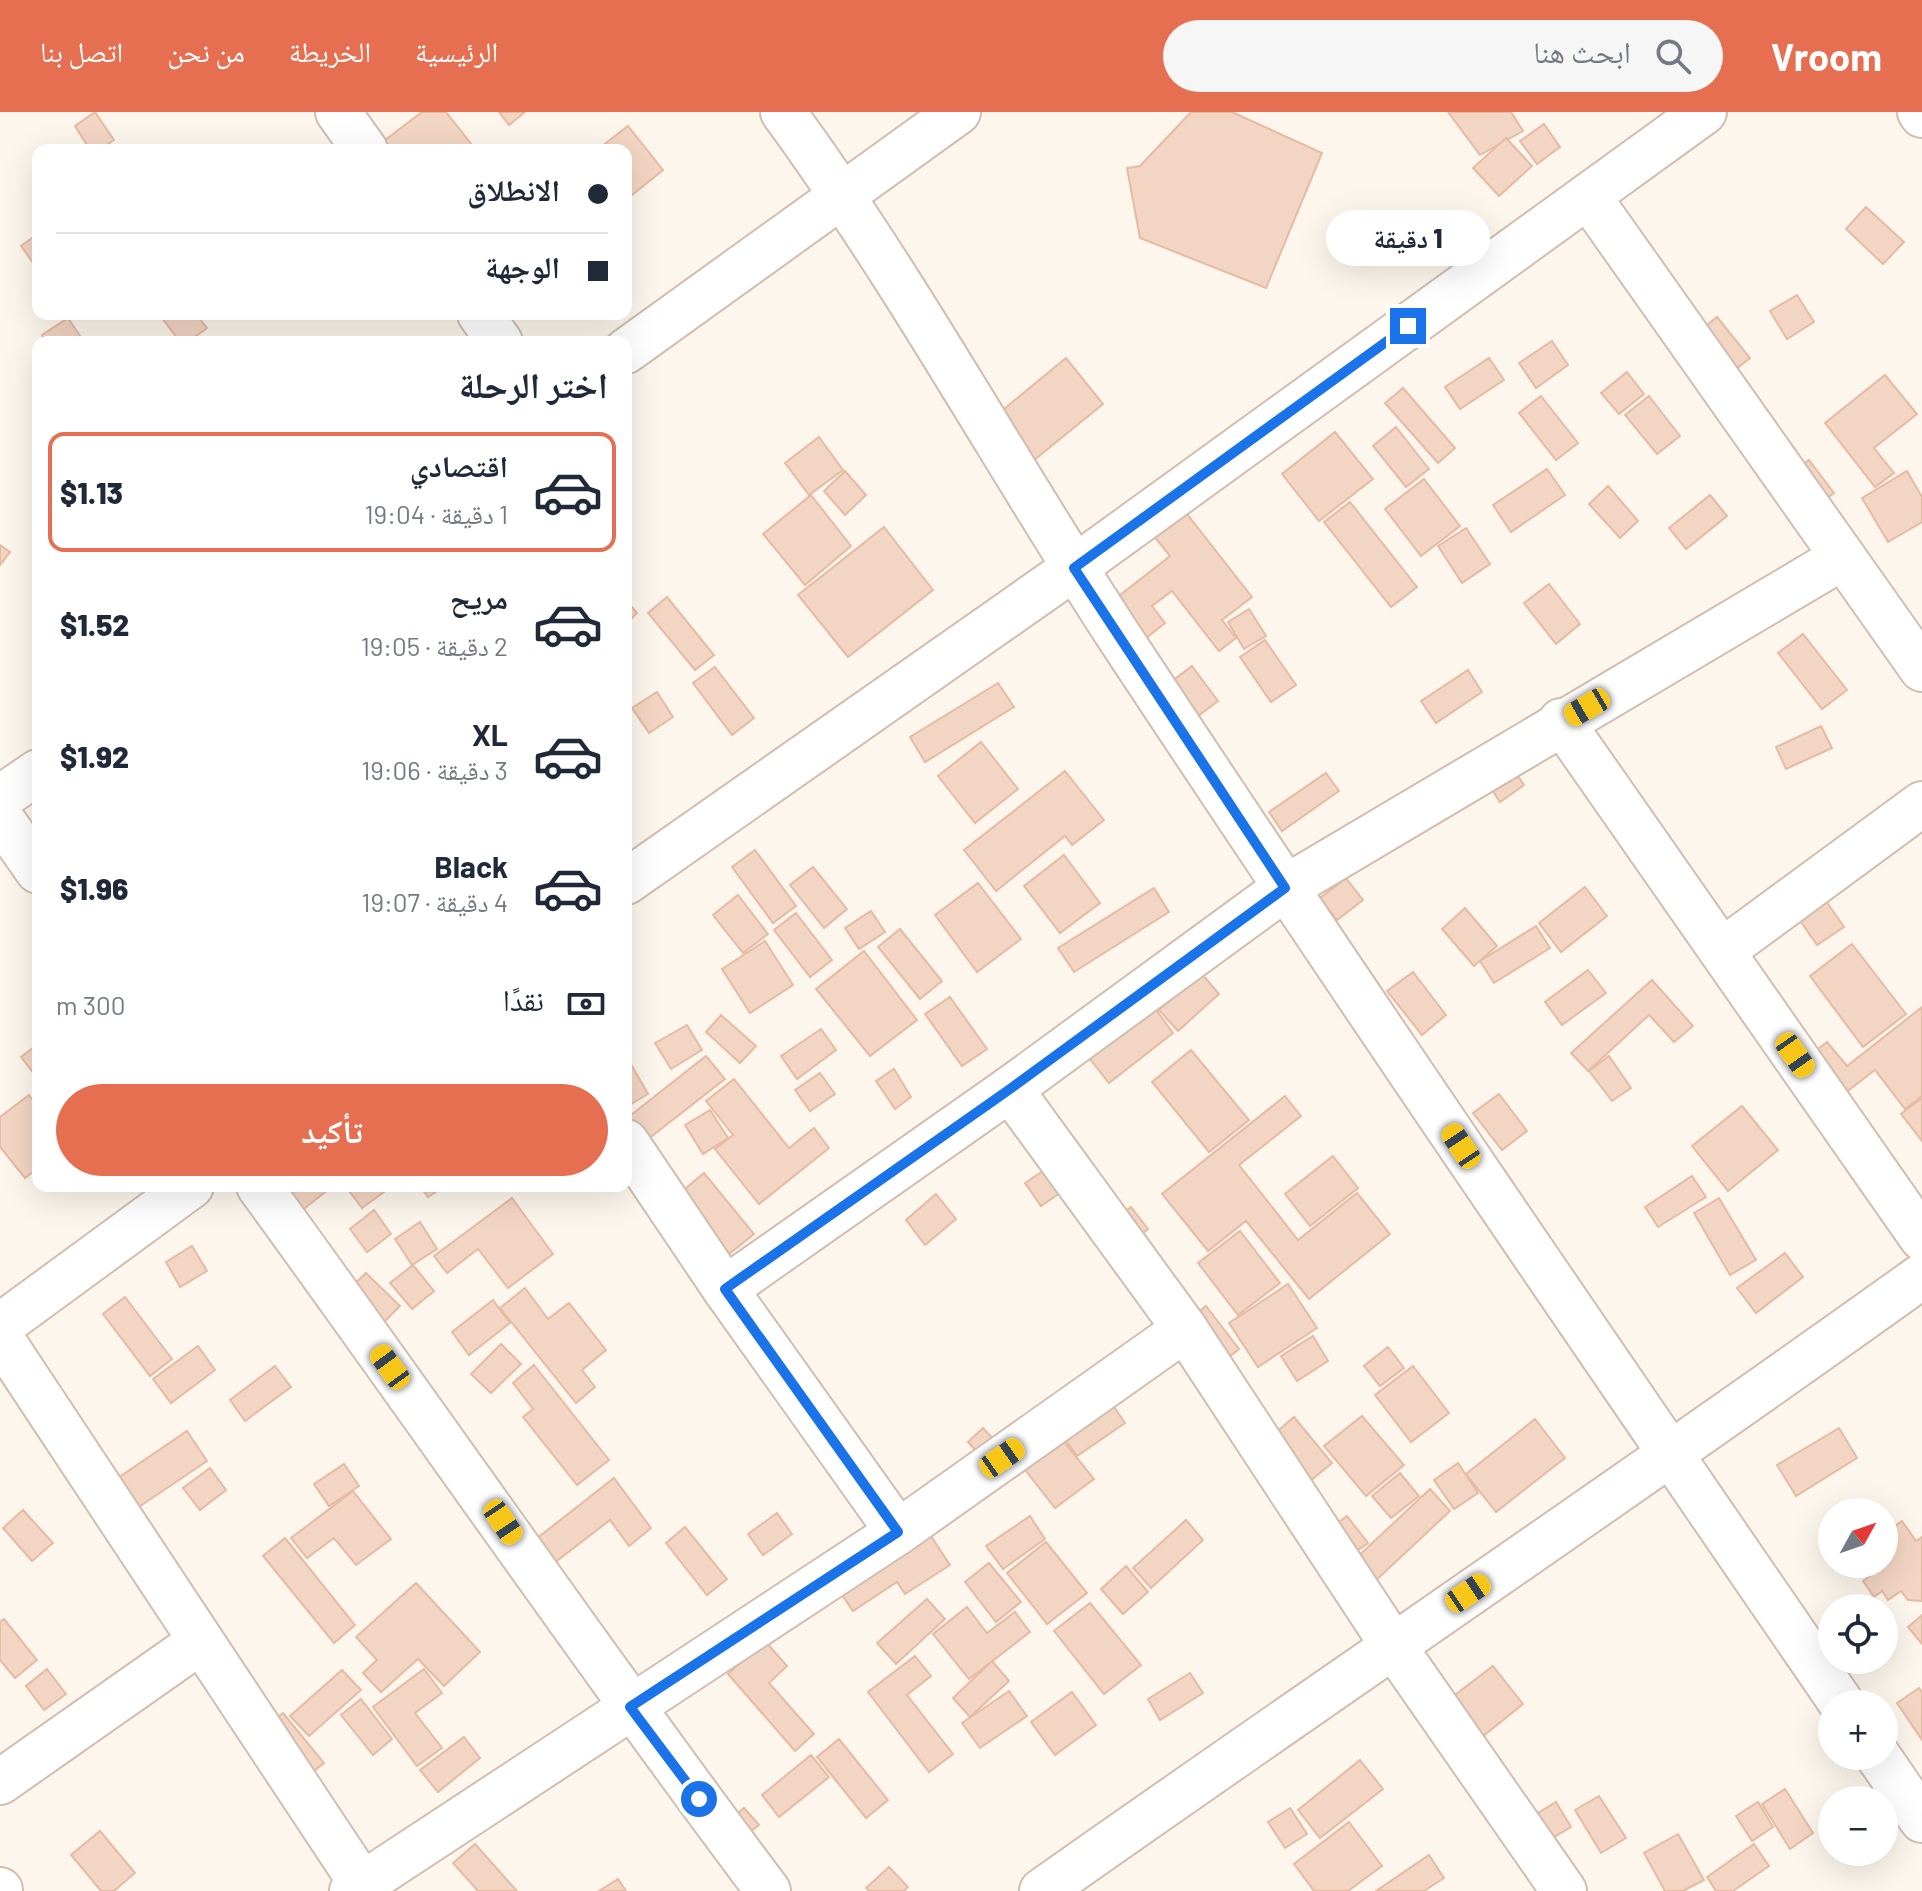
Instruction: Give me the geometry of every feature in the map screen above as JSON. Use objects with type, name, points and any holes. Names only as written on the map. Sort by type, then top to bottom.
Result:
[{"type":"street","points":[[338,112],[361,144]]},
{"type":"street","points":[[783,112],[844,194],[1074,568],[1285,888],[1832,1690]]},
{"type":"street","points":[[632,347],[958,112]]},
{"type":"street","points":[[632,878],[1074,568],[1704,112]]},
{"type":"street","points":[[1588,196],[1922,669]]},
{"type":"street","points":[[725,1289],[1010,1089],[1285,888],[1561,721],[1843,557]]},
{"type":"street","points":[[1561,721],[1922,1238]]},
{"type":"street","points":[[0,798],[32,776]]},
{"type":"street","points":[[1722,951],[1922,804]]},
{"type":"street","points":[[0,817],[32,862]]},
{"type":"street","points":[[1010,1089],[1185,1329],[1392,1644],[1564,1891]]},
{"type":"street","points":[[632,1151],[725,1289],[898,1532]]},
{"type":"street","points":[[0,1326],[183,1192]]},
{"type":"street","points":[[263,1192],[503,1522],[630,1707],[768,1891]]},
{"type":"street","points":[[1042,1891],[1392,1644],[1672,1456],[1922,1276]]},
{"type":"street","points":[[0,1337],[201,1641],[357,1888],[898,1532],[1185,1329]]},
{"type":"street","points":[[0,1782],[201,1641]]},
{"type":"street","points":[[1888,1770],[1922,1820]]},
{"type":"building","points":[[95,112],[114,140],[108,144],[86,144],[75,126]]},
{"type":"building","points":[[422,112],[446,112],[471,144],[380,144]]},
{"type":"building","points":[[499,112],[525,112],[509,125]]},
{"type":"building","points":[[1191,112],[1232,112],[1322,153],[1266,288],[1140,238],[1127,168],[1140,166]]},
{"type":"building","points":[[1448,112],[1511,112],[1523,131],[1480,155]]},
{"type":"building","points":[[1544,124],[1560,147],[1537,164],[1520,141]]},
{"type":"building","points":[[628,126],[663,170],[632,195],[632,144],[605,144]]},
{"type":"building","points":[[1506,138],[1532,166],[1499,196],[1473,168]]},
{"type":"building","points":[[1866,207],[1904,242],[1883,264],[1846,229]]},
{"type":"building","points":[[32,238],[32,262],[21,246]]},
{"type":"building","points":[[1797,295],[1814,322],[1787,339],[1770,311]]},
{"type":"building","points":[[1717,317],[1750,358],[1722,380],[1689,340]]},
{"type":"building","points":[[69,320],[80,336],[43,336]]},
{"type":"building","points":[[164,320],[201,320],[207,328],[196,336],[176,336]]},
{"type":"building","points":[[1552,341],[1568,365],[1536,388],[1519,363]]},
{"type":"building","points":[[1066,358],[1103,404],[1023,469],[987,423]]},
{"type":"building","points":[[1489,358],[1504,380],[1460,409],[1445,387]]},
{"type":"building","points":[[1627,372],[1644,394],[1619,414],[1601,393]]},
{"type":"building","points":[[1885,375],[1917,414],[1874,448],[1894,473],[1875,487],[1825,423]]},
{"type":"building","points":[[1403,388],[1455,448],[1438,463],[1385,403]]},
{"type":"building","points":[[1541,396],[1578,443],[1556,460],[1519,413]]},
{"type":"building","points":[[1649,396],[1680,436],[1657,454],[1625,415]]},
{"type":"building","points":[[1396,427],[1429,469],[1406,487],[1373,446]]},
{"type":"building","points":[[1335,432],[1373,479],[1319,521],[1282,474]]},
{"type":"building","points":[[819,437],[843,470],[809,495],[785,463]]},
{"type":"building","points":[[1809,460],[1834,493],[1811,510],[1786,477]]},
{"type":"building","points":[[1547,469],[1565,495],[1511,532],[1493,505]]},
{"type":"building","points":[[845,471],[866,495],[845,515],[824,491]]},
{"type":"building","points":[[1907,471],[1922,497],[1922,522],[1888,542],[1862,498]]},
{"type":"building","points":[[1424,479],[1460,526],[1421,556],[1385,509]]},
{"type":"building","points":[[1608,486],[1638,521],[1620,538],[1589,504]]},
{"type":"building","points":[[811,495],[851,546],[805,585],[763,534]]},
{"type":"building","points":[[1710,495],[1727,516],[1686,549],[1669,528]]},
{"type":"building","points":[[1350,502],[1417,587],[1391,607],[1324,522]]},
{"type":"building","points":[[1180,505],[1252,597],[1222,620],[1236,638],[1219,651],[1172,591],[1152,606],[1165,623],[1141,642],[1110,603],[1170,556],[1148,529]]},
{"type":"building","points":[[884,527],[933,590],[848,657],[798,595]]},
{"type":"building","points":[[1466,528],[1490,564],[1462,583],[1438,546]]},
{"type":"building","points":[[0,545],[10,552],[0,565]]},
{"type":"building","points":[[1549,584],[1580,624],[1556,644],[1524,603]]},
{"type":"building","points":[[667,597],[714,655],[695,670],[648,613]]},
{"type":"building","points":[[1249,609],[1266,636],[1244,649],[1228,622]]},
{"type":"building","points":[[1803,634],[1847,690],[1822,709],[1778,653]]},
{"type":"building","points":[[1265,640],[1296,685],[1271,702],[1240,657]]},
{"type":"building","points":[[1192,666],[1218,701],[1198,716],[1171,682]]},
{"type":"building","points":[[715,667],[754,718],[732,735],[693,683]]},
{"type":"building","points":[[1468,670],[1482,692],[1436,723],[1421,701]]},
{"type":"building","points":[[998,683],[1014,707],[925,762],[910,737]]},
{"type":"building","points":[[657,692],[673,717],[649,733],[632,708]]},
{"type":"building","points":[[1821,726],[1832,748],[1786,769],[1776,747]]},
{"type":"building","points":[[981,742],[1018,789],[975,823],[938,776]]},
{"type":"building","points":[[1509,763],[1524,785],[1500,802],[1485,779]]},
{"type":"building","points":[[1065,771],[1104,820],[1072,845],[1065,836],[996,891],[964,850]]},
{"type":"building","points":[[1326,773],[1339,791],[1282,831],[1269,812]]},
{"type":"building","points":[[755,850],[796,906],[773,923],[732,867]]},
{"type":"building","points":[[1064,855],[1100,903],[1060,933],[1024,886]]},
{"type":"building","points":[[813,867],[847,909],[824,928],[790,885]]},
{"type":"building","points":[[1346,878],[1363,900],[1337,920],[1320,898]]},
{"type":"building","points":[[978,883],[1021,939],[977,972],[935,915]]},
{"type":"building","points":[[1585,887],[1607,916],[1561,952],[1539,923]]},
{"type":"building","points":[[1154,888],[1169,912],[1074,972],[1058,948]]},
{"type":"building","points":[[738,895],[768,934],[743,953],[713,915]]},
{"type":"building","points":[[1826,901],[1844,927],[1817,945],[1799,919]]},
{"type":"building","points":[[1465,908],[1497,946],[1474,966],[1442,929]]},
{"type":"building","points":[[871,911],[885,932],[859,949],[845,928]]},
{"type":"building","points":[[796,913],[832,960],[810,977],[774,930]]},
{"type":"building","points":[[1536,926],[1550,948],[1494,983],[1480,961]]},
{"type":"building","points":[[900,929],[942,981],[920,999],[878,947]]},
{"type":"building","points":[[765,941],[793,985],[750,1013],[722,969]]},
{"type":"building","points":[[1852,944],[1906,1014],[1863,1047],[1810,976]]},
{"type":"building","points":[[864,951],[917,1020],[870,1056],[816,989]]},
{"type":"building","points":[[1588,970],[1606,993],[1562,1025],[1545,1002]]},
{"type":"building","points":[[1413,972],[1446,1015],[1422,1035],[1387,991]]},
{"type":"building","points":[[1201,973],[1219,994],[1178,1031],[1159,1010]]},
{"type":"building","points":[[1652,980],[1693,1026],[1674,1042],[1649,1015],[1588,1071],[1571,1053]]},
{"type":"building","points":[[950,997],[987,1049],[962,1066],[925,1014]]},
{"type":"building","points":[[1154,1007],[1173,1033],[1109,1083],[1089,1058]]},
{"type":"building","points":[[1922,1007],[1922,1096],[1905,1109],[1875,1070],[1836,1100],[1804,1060],[1827,1042],[1847,1066]]},
{"type":"building","points":[[721,1015],[756,1046],[740,1063],[706,1032]]},
{"type":"building","points":[[687,1025],[702,1050],[671,1069],[655,1043]]},
{"type":"building","points":[[821,1029],[836,1050],[797,1079],[781,1056]]},
{"type":"building","points":[[32,1049],[32,1071],[21,1057]]},
{"type":"building","points":[[1191,1050],[1249,1120],[1209,1152],[1152,1082]]},
{"type":"building","points":[[706,1056],[725,1079],[643,1143],[632,1127],[632,1114]]},
{"type":"building","points":[[1609,1056],[1631,1088],[1612,1101],[1589,1071]]},
{"type":"building","points":[[632,1066],[648,1094],[632,1103]]},
{"type":"building","points":[[894,1069],[911,1097],[895,1109],[876,1081]]},
{"type":"building","points":[[820,1073],[835,1094],[810,1111],[795,1090]]},
{"type":"building","points":[[734,1079],[789,1148],[814,1128],[829,1148],[759,1204],[715,1149],[733,1135],[706,1101]]},
{"type":"building","points":[[1499,1094],[1527,1131],[1502,1150],[1473,1113]]},
{"type":"building","points":[[29,1095],[32,1099],[32,1173],[25,1178],[0,1147],[0,1117]]},
{"type":"building","points":[[1285,1096],[1301,1116],[1239,1165],[1298,1240],[1357,1193],[1390,1234],[1309,1299],[1246,1221],[1208,1251],[1162,1194]]},
{"type":"building","points":[[1922,1098],[1922,1141],[1901,1114]]},
{"type":"building","points":[[1742,1106],[1778,1150],[1728,1191],[1692,1146]]},
{"type":"building","points":[[710,1110],[728,1138],[703,1154],[685,1125]]},
{"type":"building","points":[[1333,1156],[1358,1188],[1310,1226],[1285,1194]]},
{"type":"building","points":[[1058,1161],[1073,1184],[1041,1206],[1025,1183]]},
{"type":"building","points":[[704,1173],[754,1234],[729,1254],[680,1193]]},
{"type":"building","points":[[1692,1176],[1706,1197],[1658,1227],[1645,1207]]},
{"type":"building","points":[[284,1192],[325,1192],[296,1215]]},
{"type":"building","points":[[350,1192],[384,1192],[362,1208]]},
{"type":"building","points":[[936,1194],[956,1219],[925,1245],[906,1220]]},
{"type":"building","points":[[512,1198],[553,1254],[508,1288],[478,1249],[447,1273],[434,1256]]},
{"type":"building","points":[[1719,1198],[1756,1260],[1730,1275],[1694,1213]]},
{"type":"building","points":[[1131,1207],[1148,1229],[1124,1248],[1107,1226]]},
{"type":"building","points":[[374,1210],[391,1234],[367,1252],[350,1229]]},
{"type":"building","points":[[420,1222],[437,1249],[412,1265],[395,1239]]},
{"type":"building","points":[[1240,1231],[1280,1283],[1238,1315],[1198,1263]]},
{"type":"building","points":[[192,1246],[207,1271],[180,1287],[166,1262]]},
{"type":"building","points":[[1785,1253],[1803,1277],[1756,1313],[1737,1288]]},
{"type":"building","points":[[413,1265],[434,1291],[412,1309],[390,1283]]},
{"type":"building","points":[[366,1273],[400,1306],[378,1328],[344,1294]]},
{"type":"building","points":[[1288,1284],[1317,1328],[1258,1367],[1229,1323]]},
{"type":"building","points":[[525,1288],[548,1319],[569,1303],[606,1350],[582,1370],[595,1387],[576,1403],[500,1308]]},
{"type":"building","points":[[125,1297],[172,1359],[150,1376],[103,1314]]},
{"type":"building","points":[[493,1300],[510,1323],[469,1355],[452,1332]]},
{"type":"building","points":[[1206,1306],[1239,1349],[1219,1365],[1185,1323]]},
{"type":"building","points":[[1313,1336],[1328,1361],[1297,1381],[1281,1356]]},
{"type":"building","points":[[501,1344],[521,1364],[491,1393],[471,1374]]},
{"type":"building","points":[[198,1346],[215,1370],[171,1403],[153,1379]]},
{"type":"building","points":[[1388,1347],[1404,1368],[1380,1386],[1364,1366]]},
{"type":"building","points":[[534,1365],[609,1460],[577,1485],[523,1417],[533,1409],[513,1383]]},
{"type":"building","points":[[275,1366],[291,1387],[245,1421],[230,1400]]},
{"type":"building","points":[[1413,1366],[1449,1413],[1411,1442],[1375,1395]]},
{"type":"building","points":[[1108,1398],[1125,1423],[1077,1456],[1060,1432]]},
{"type":"building","points":[[1362,1416],[1404,1465],[1366,1496],[1324,1446]]},
{"type":"building","points":[[1294,1417],[1332,1463],[1304,1486],[1266,1441]]},
{"type":"building","points":[[1535,1419],[1565,1458],[1496,1512],[1466,1474]]},
{"type":"building","points":[[983,1428],[1010,1457],[994,1471],[968,1442]]},
{"type":"building","points":[[1839,1428],[1857,1458],[1796,1496],[1777,1465]]},
{"type":"building","points":[[187,1431],[207,1461],[133,1511],[112,1482]]},
{"type":"building","points":[[1056,1432],[1094,1479],[1055,1508],[1018,1461]]},
{"type":"building","points":[[1458,1463],[1478,1493],[1454,1509],[1434,1480]]},
{"type":"building","points":[[344,1464],[359,1486],[329,1506],[314,1484]]},
{"type":"building","points":[[210,1468],[226,1490],[200,1510],[183,1488]]},
{"type":"building","points":[[1400,1473],[1419,1496],[1391,1518],[1372,1496]]},
{"type":"building","points":[[614,1478],[651,1528],[629,1546],[610,1520],[549,1567],[531,1543]]},
{"type":"building","points":[[1430,1489],[1450,1511],[1373,1583],[1353,1561]]},
{"type":"building","points":[[353,1491],[391,1539],[356,1565],[334,1538],[307,1558],[291,1538]]},
{"type":"building","points":[[23,1510],[53,1543],[32,1561],[3,1528]]},
{"type":"building","points":[[777,1513],[792,1534],[763,1555],[748,1534]]},
{"type":"building","points":[[1030,1516],[1045,1539],[1003,1569],[986,1546]]},
{"type":"building","points":[[1347,1516],[1368,1543],[1344,1560],[1324,1533]]},
{"type":"building","points":[[1186,1520],[1203,1540],[1151,1588],[1133,1568]]},
{"type":"building","points":[[1902,1521],[1916,1541],[1922,1537],[1922,1601],[1908,1600],[1901,1591],[1897,1594],[1884,1594],[1882,1591],[1872,1594],[1863,1581],[1867,1578],[1898,1578],[1898,1524]]},
{"type":"building","points":[[685,1527],[727,1579],[707,1595],[666,1543]]},
{"type":"building","points":[[927,1530],[950,1565],[905,1594],[897,1582],[853,1611],[838,1589]]},
{"type":"building","points":[[285,1538],[355,1625],[334,1643],[263,1556]]},
{"type":"building","points":[[1046,1542],[1087,1593],[1047,1624],[1007,1573]]},
{"type":"building","points":[[989,1563],[1021,1602],[996,1622],[965,1582]]},
{"type":"building","points":[[1126,1566],[1148,1592],[1123,1614],[1101,1589]]},
{"type":"building","points":[[416,1583],[480,1652],[444,1686],[418,1659],[381,1692],[363,1673],[377,1660],[356,1637]]},
{"type":"building","points":[[927,1599],[945,1619],[896,1664],[877,1643]]},
{"type":"building","points":[[1090,1603],[1141,1665],[1104,1694],[1054,1631]]},
{"type":"building","points":[[967,1607],[987,1633],[1015,1612],[1030,1632],[969,1679],[933,1634]]},
{"type":"building","points":[[1922,1615],[1922,1644],[1908,1627]]},
{"type":"building","points":[[4,1619],[37,1660],[15,1678],[0,1660],[0,1622]]},
{"type":"building","points":[[765,1641],[787,1666],[769,1683],[814,1734],[795,1751],[728,1674]]},
{"type":"building","points":[[915,1656],[931,1676],[907,1695],[953,1754],[929,1772],[868,1692]]},
{"type":"building","points":[[992,1661],[1009,1681],[970,1717],[953,1698]]},
{"type":"building","points":[[1493,1666],[1523,1704],[1482,1737],[1451,1698]]},
{"type":"building","points":[[47,1669],[66,1694],[44,1710],[26,1686]]},
{"type":"building","points":[[424,1669],[442,1693],[415,1713],[442,1748],[417,1766],[373,1707]]},
{"type":"building","points":[[342,1670],[361,1690],[309,1736],[290,1716]]},
{"type":"building","points":[[1190,1673],[1203,1693],[1160,1720],[1148,1699]]},
{"type":"building","points":[[1919,1688],[1922,1692],[1922,1740],[1898,1704]]},
{"type":"building","points":[[1009,1691],[1027,1716],[980,1748],[962,1723]]},
{"type":"building","points":[[1072,1692],[1096,1725],[1055,1755],[1031,1722]]},
{"type":"building","points":[[361,1699],[392,1739],[373,1755],[341,1715]]},
{"type":"building","points":[[283,1713],[324,1763],[291,1789],[251,1740]]},
{"type":"building","points":[[464,1737],[480,1758],[438,1792],[420,1770]]},
{"type":"building","points":[[839,1739],[888,1800],[866,1818],[817,1757]]},
{"type":"building","points":[[811,1755],[829,1777],[779,1817],[762,1795]]},
{"type":"building","points":[[1360,1760],[1383,1789],[1320,1838],[1298,1810]]},
{"type":"building","points":[[1785,1789],[1813,1833],[1790,1849],[1762,1804]]},
{"type":"building","points":[[1599,1796],[1626,1838],[1601,1853],[1575,1810]]},
{"type":"building","points":[[1556,1802],[1571,1827],[1544,1843],[1530,1818]]},
{"type":"building","points":[[1758,1802],[1773,1827],[1752,1841],[1736,1816]]},
{"type":"building","points":[[744,1808],[759,1825],[718,1858],[703,1841]]},
{"type":"building","points":[[1290,1808],[1307,1834],[1285,1848],[1268,1822]]},
{"type":"building","points":[[1349,1822],[1382,1866],[1348,1891],[1314,1891],[1294,1864]]},
{"type":"building","points":[[100,1831],[135,1873],[114,1891],[101,1891],[71,1855]]},
{"type":"building","points":[[1678,1834],[1704,1880],[1683,1891],[1665,1891],[1644,1853]]},
{"type":"building","points":[[475,1844],[517,1891],[478,1891],[453,1863]]},
{"type":"building","points":[[1754,1844],[1769,1866],[1733,1891],[1716,1891],[1707,1877]]},
{"type":"building","points":[[1429,1855],[1444,1878],[1424,1891],[1376,1891]]},
{"type":"building","points":[[889,1867],[908,1887],[904,1891],[869,1891],[866,1888]]},
{"type":"building","points":[[618,1879],[626,1891],[599,1891]]},
{"type":"route","points":[[699,1799],[630,1707],[898,1532],[725,1289],[1010,1089],[1285,888],[1074,568],[1408,326]]}]
